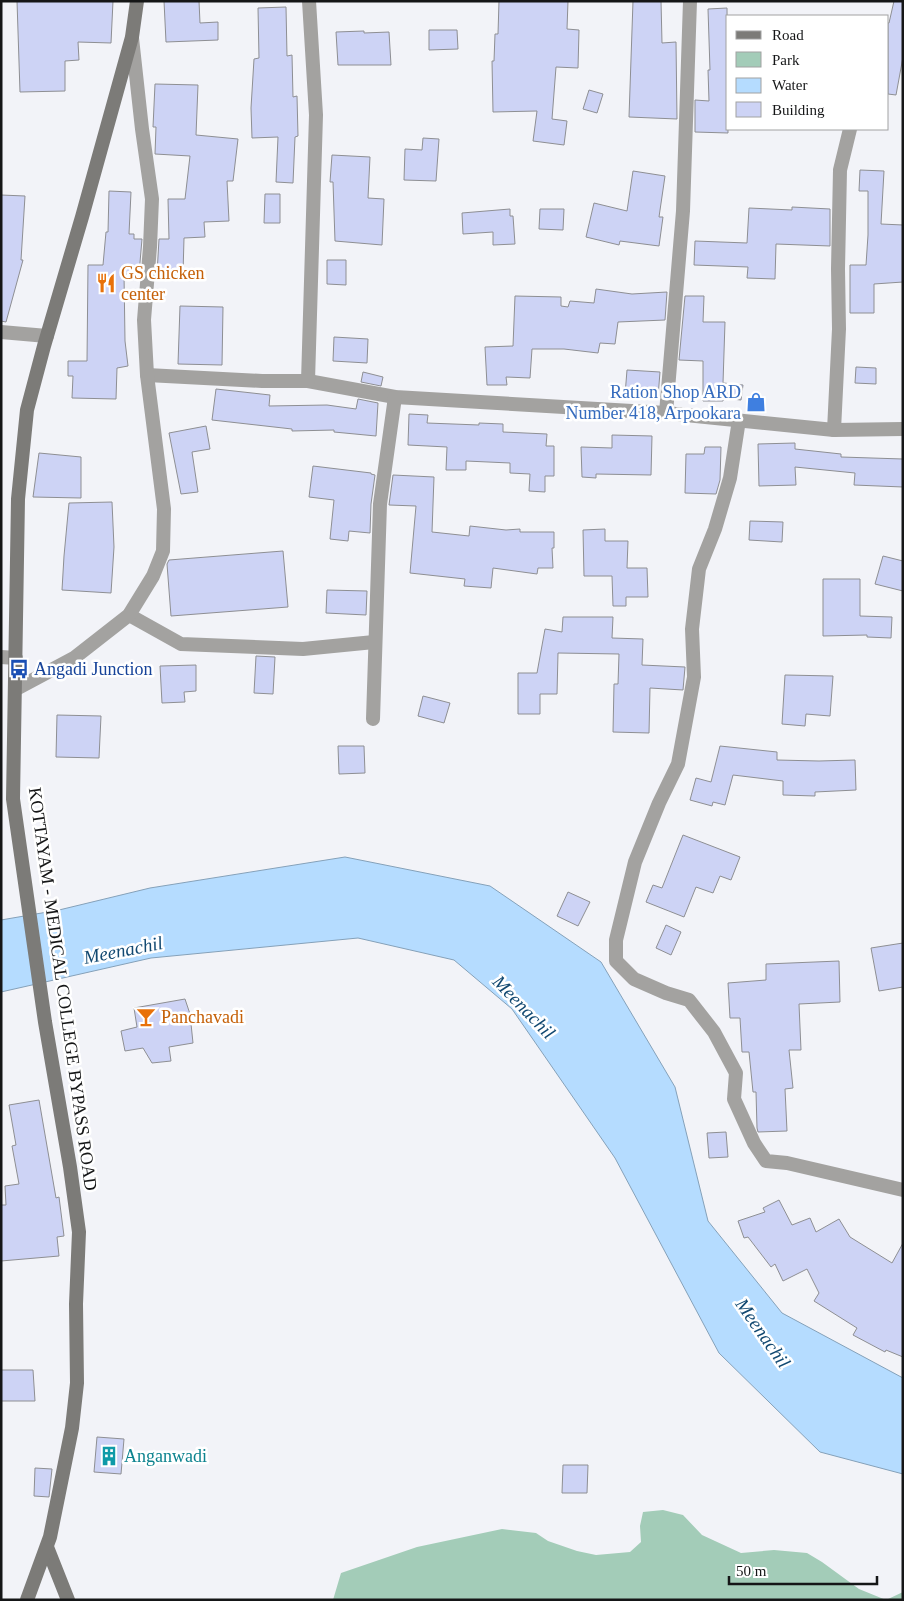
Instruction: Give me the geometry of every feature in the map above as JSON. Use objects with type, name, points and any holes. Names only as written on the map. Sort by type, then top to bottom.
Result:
[{"type":"main road","name":"KOTTAYAM - MEDICAL COLLEGE BYPASS ROAD","points":[[27,1600],[47,1546],[72,1428],[77,1382],[76,1304],[79,1232],[70,1167],[45,1022],[13,799],[18,499],[27,410],[132,37],[137,1]]},
{"type":"main road","points":[[47,1546],[68,1600]]},
{"type":"street","points":[[308,381],[316,115],[309,1]]},
{"type":"street","points":[[666,413],[683,211],[690,1]]},
{"type":"street","points":[[16,689],[74,658],[129,615],[153,576],[163,551],[164,509],[147,375],[144,320],[152,199],[132,37]]},
{"type":"street","points":[[834,430],[840,329],[838,269],[840,170],[850,130]]},
{"type":"street","points":[[1,332],[47,336]]},
{"type":"street","points":[[147,375],[262,381],[308,381],[395,398],[666,413],[834,430],[903,429]]},
{"type":"street","points":[[372,719],[380,504],[395,398]]},
{"type":"street","points":[[739,420],[730,478],[699,569],[692,630],[694,677],[683,728],[678,764],[659,803],[635,862],[616,940],[616,961],[634,979],[666,993],[689,1000],[709,1026],[736,1073],[734,1099],[754,1143],[766,1161],[787,1163],[903,1190]]},
{"type":"street","points":[[129,615],[181,644],[303,649],[374,642]]},
{"type":"street","points":[[1,657],[16,658]]},
{"type":"green space","points":[[663,1510],[683,1515],[702,1535],[741,1553],[774,1550],[807,1553],[859,1589],[886,1600],[333,1600],[341,1573],[417,1547],[502,1529],[536,1533],[548,1541],[596,1555],[630,1552],[641,1542],[640,1526],[643,1512]]},
{"type":"green space","points":[[903,1592],[903,1600],[886,1600]]},
{"type":"water","name":"Meenachil","points":[[345,857],[490,886],[601,962],[675,1087],[708,1221],[782,1313],[903,1378],[903,1474],[820,1452],[719,1353],[615,1158],[512,1009],[454,960],[358,938],[151,958],[1,992],[1,920],[59,910],[150,888]]},
{"type":"building","points":[[17,1],[113,1],[111,43],[78,42],[79,60],[65,61],[65,91],[20,92]]},
{"type":"building","points":[[164,1],[199,1],[200,23],[218,22],[218,40],[166,42]]},
{"type":"building","points":[[499,1],[568,1],[567,29],[579,30],[578,68],[556,67],[552,119],[567,121],[564,145],[533,141],[537,111],[493,112],[492,61],[494,61],[495,34],[498,34]]},
{"type":"building","points":[[633,1],[661,1],[662,43],[676,42],[677,119],[629,117]]},
{"type":"building","points":[[894,1],[903,1],[903,57],[896,95],[889,94],[889,23]]},
{"type":"building","points":[[286,7],[287,56],[292,55],[293,97],[297,96],[298,136],[295,137],[293,183],[276,182],[278,137],[252,138],[251,108],[254,59],[259,58],[258,8]]},
{"type":"building","points":[[727,8],[726,130],[728,130],[728,133],[695,132],[695,100],[709,101],[708,9]]},
{"type":"building","points":[[429,30],[457,30],[458,49],[429,50]]},
{"type":"building","points":[[364,31],[364,33],[389,32],[391,65],[338,65],[336,32]]},
{"type":"building","points":[[155,84],[198,85],[196,135],[238,139],[233,181],[227,181],[229,221],[204,222],[205,237],[184,238],[183,274],[157,274],[159,239],[169,239],[168,199],[185,199],[190,156],[155,154],[156,127],[153,127]]},
{"type":"building","points":[[589,90],[603,94],[597,113],[583,109]]},
{"type":"building","points":[[423,138],[439,139],[436,181],[404,180],[405,149],[422,150]]},
{"type":"building","points":[[332,155],[370,157],[368,198],[384,199],[382,245],[335,241],[333,182],[330,182]]},
{"type":"building","points":[[860,170],[884,171],[881,224],[903,225],[903,282],[874,284],[874,313],[850,313],[850,265],[866,265],[868,191],[859,191]]},
{"type":"building","points":[[633,171],[665,176],[659,217],[663,217],[659,246],[620,241],[619,245],[586,237],[594,203],[627,211]]},
{"type":"building","points":[[109,191],[131,192],[129,234],[134,234],[134,239],[142,239],[139,274],[124,274],[125,341],[128,366],[117,368],[116,399],[72,398],[73,376],[68,376],[68,361],[87,361],[88,265],[103,265],[106,232],[108,232]]},
{"type":"building","points":[[265,194],[280,194],[280,223],[264,223]]},
{"type":"building","points":[[1,195],[25,196],[21,260],[23,260],[6,322],[1,321]]},
{"type":"building","points":[[792,207],[830,209],[830,246],[776,244],[775,279],[747,278],[748,267],[694,265],[695,241],[747,243],[749,208],[792,210]]},
{"type":"building","points":[[510,209],[510,216],[513,216],[515,244],[493,245],[493,232],[463,234],[462,213]]},
{"type":"building","points":[[540,209],[564,209],[563,230],[539,229]]},
{"type":"building","points":[[327,260],[346,260],[346,285],[327,284]]},
{"type":"building","points":[[596,289],[632,294],[667,292],[665,320],[618,322],[615,344],[600,343],[598,353],[564,349],[532,349],[530,378],[506,377],[507,385],[487,385],[485,347],[513,346],[515,296],[561,297],[561,306],[568,307],[570,301],[594,303]]},
{"type":"building","points":[[685,296],[704,296],[703,322],[725,322],[723,383],[743,385],[741,400],[723,398],[723,401],[703,401],[703,361],[679,360]]},
{"type":"building","points":[[180,306],[223,307],[222,365],[178,364]]},
{"type":"building","points":[[334,337],[368,339],[367,363],[333,361]]},
{"type":"building","points":[[856,367],[876,368],[876,384],[855,383]]},
{"type":"building","points":[[627,370],[660,372],[658,397],[625,395]]},
{"type":"building","points":[[363,372],[383,377],[381,386],[361,382]]},
{"type":"building","points":[[216,389],[270,395],[269,406],[327,405],[356,409],[358,399],[378,403],[376,436],[334,432],[334,430],[292,431],[292,429],[212,420]]},
{"type":"building","points":[[409,414],[428,415],[427,423],[503,424],[503,432],[547,434],[546,446],[554,446],[554,476],[545,476],[545,492],[529,491],[530,474],[510,473],[510,463],[466,461],[466,470],[446,470],[447,447],[408,445]]},
{"type":"building","points":[[206,426],[210,449],[192,452],[198,492],[181,494],[169,433]]},
{"type":"building","points":[[612,435],[652,436],[651,475],[596,474],[596,478],[582,477],[581,447],[612,448]]},
{"type":"building","points":[[795,443],[795,449],[841,454],[841,457],[903,459],[903,487],[854,485],[855,473],[795,467],[796,485],[759,486],[758,444]]},
{"type":"building","points":[[705,447],[721,447],[720,480],[716,494],[685,493],[686,454],[704,454]]},
{"type":"building","points":[[39,453],[81,457],[81,498],[33,497]]},
{"type":"building","points":[[313,466],[375,475],[370,533],[349,531],[348,541],[330,539],[334,500],[309,497]]},
{"type":"building","points":[[393,475],[434,477],[432,532],[469,536],[470,526],[506,530],[520,529],[520,532],[554,532],[554,548],[552,548],[553,568],[538,568],[537,574],[493,568],[491,588],[464,586],[465,579],[410,573],[416,506],[389,505]]},
{"type":"building","points":[[112,502],[114,547],[111,593],[62,590],[69,503]]},
{"type":"building","points":[[750,521],[783,522],[782,542],[749,540]]},
{"type":"building","points":[[605,529],[605,541],[628,541],[627,568],[647,568],[648,597],[626,597],[626,606],[613,606],[612,576],[584,576],[583,530]]},
{"type":"building","points":[[283,551],[288,607],[171,616],[167,564],[169,560]]},
{"type":"building","points":[[883,556],[903,561],[903,591],[875,584]]},
{"type":"building","points":[[823,579],[860,579],[860,616],[892,617],[891,638],[867,637],[867,635],[823,636]]},
{"type":"building","points":[[327,590],[367,591],[366,615],[326,613]]},
{"type":"building","points":[[563,617],[613,617],[612,638],[643,639],[642,665],[685,667],[683,690],[650,688],[649,733],[613,732],[614,684],[618,684],[619,654],[558,653],[557,694],[540,694],[540,714],[518,714],[518,673],[537,673],[545,629],[562,632]]},
{"type":"building","points":[[256,656],[275,657],[273,694],[254,693]]},
{"type":"building","points":[[196,665],[196,691],[184,692],[185,702],[162,703],[160,666]]},
{"type":"building","points":[[785,675],[833,676],[830,716],[806,714],[805,726],[782,724]]},
{"type":"building","points":[[423,696],[450,703],[444,723],[418,716]]},
{"type":"building","points":[[57,715],[101,716],[99,758],[56,757]]},
{"type":"building","points":[[338,746],[364,746],[365,773],[339,774]]},
{"type":"building","points":[[720,746],[777,752],[777,760],[855,760],[856,790],[815,792],[815,796],[783,795],[783,781],[733,775],[725,805],[713,802],[712,806],[690,800],[696,778],[711,782]]},
{"type":"building","points":[[683,835],[740,857],[731,880],[720,876],[713,893],[696,887],[684,917],[646,902],[653,885],[662,888]]},
{"type":"building","points":[[568,892],[590,902],[578,926],[557,916]]},
{"type":"building","points":[[666,925],[681,932],[671,955],[656,948]]},
{"type":"building","points":[[903,943],[903,987],[879,991],[871,948]]},
{"type":"building","points":[[839,961],[840,1002],[799,1004],[801,1050],[789,1050],[793,1088],[785,1089],[787,1131],[758,1132],[756,1092],[753,1092],[749,1052],[742,1052],[740,1018],[730,1018],[728,983],[766,980],[766,964]]},
{"type":"building","points":[[185,999],[190,1014],[193,1043],[169,1047],[171,1061],[152,1063],[143,1048],[125,1051],[121,1031],[137,1027],[134,1008]]},
{"type":"building","points":[[39,1100],[56,1198],[59,1197],[64,1236],[57,1237],[59,1256],[1,1261],[1,1205],[6,1205],[5,1186],[19,1184],[12,1146],[16,1145],[9,1105]]},
{"type":"building","points":[[726,1132],[728,1157],[709,1158],[707,1133]]},
{"type":"building","points":[[779,1200],[792,1225],[810,1218],[816,1232],[839,1219],[850,1237],[892,1263],[903,1243],[903,1357],[886,1350],[885,1352],[853,1335],[857,1328],[814,1301],[819,1293],[807,1269],[783,1281],[775,1264],[771,1267],[748,1237],[744,1238],[738,1221],[765,1212],[763,1208]]},
{"type":"building","points":[[1,1370],[33,1370],[35,1401],[1,1401]]},
{"type":"building","name":"Anganwadi","points":[[97,1437],[124,1439],[121,1474],[94,1472]]},
{"type":"building","points":[[563,1465],[588,1465],[587,1493],[562,1493]]},
{"type":"building","points":[[35,1468],[52,1469],[49,1497],[34,1496]]},
{"type":"place","name":"GS chicken center","points":[[106,283]]},
{"type":"place","name":"Ration Shop ARD Number 418, Arpookara","points":[[756,402]]},
{"type":"place","name":"Angadi Junction","points":[[19,669]]},
{"type":"place","name":"Panchavadi","points":[[146,1017]]},
{"type":"place","name":"Anganwadi","points":[[109,1456]]}]
